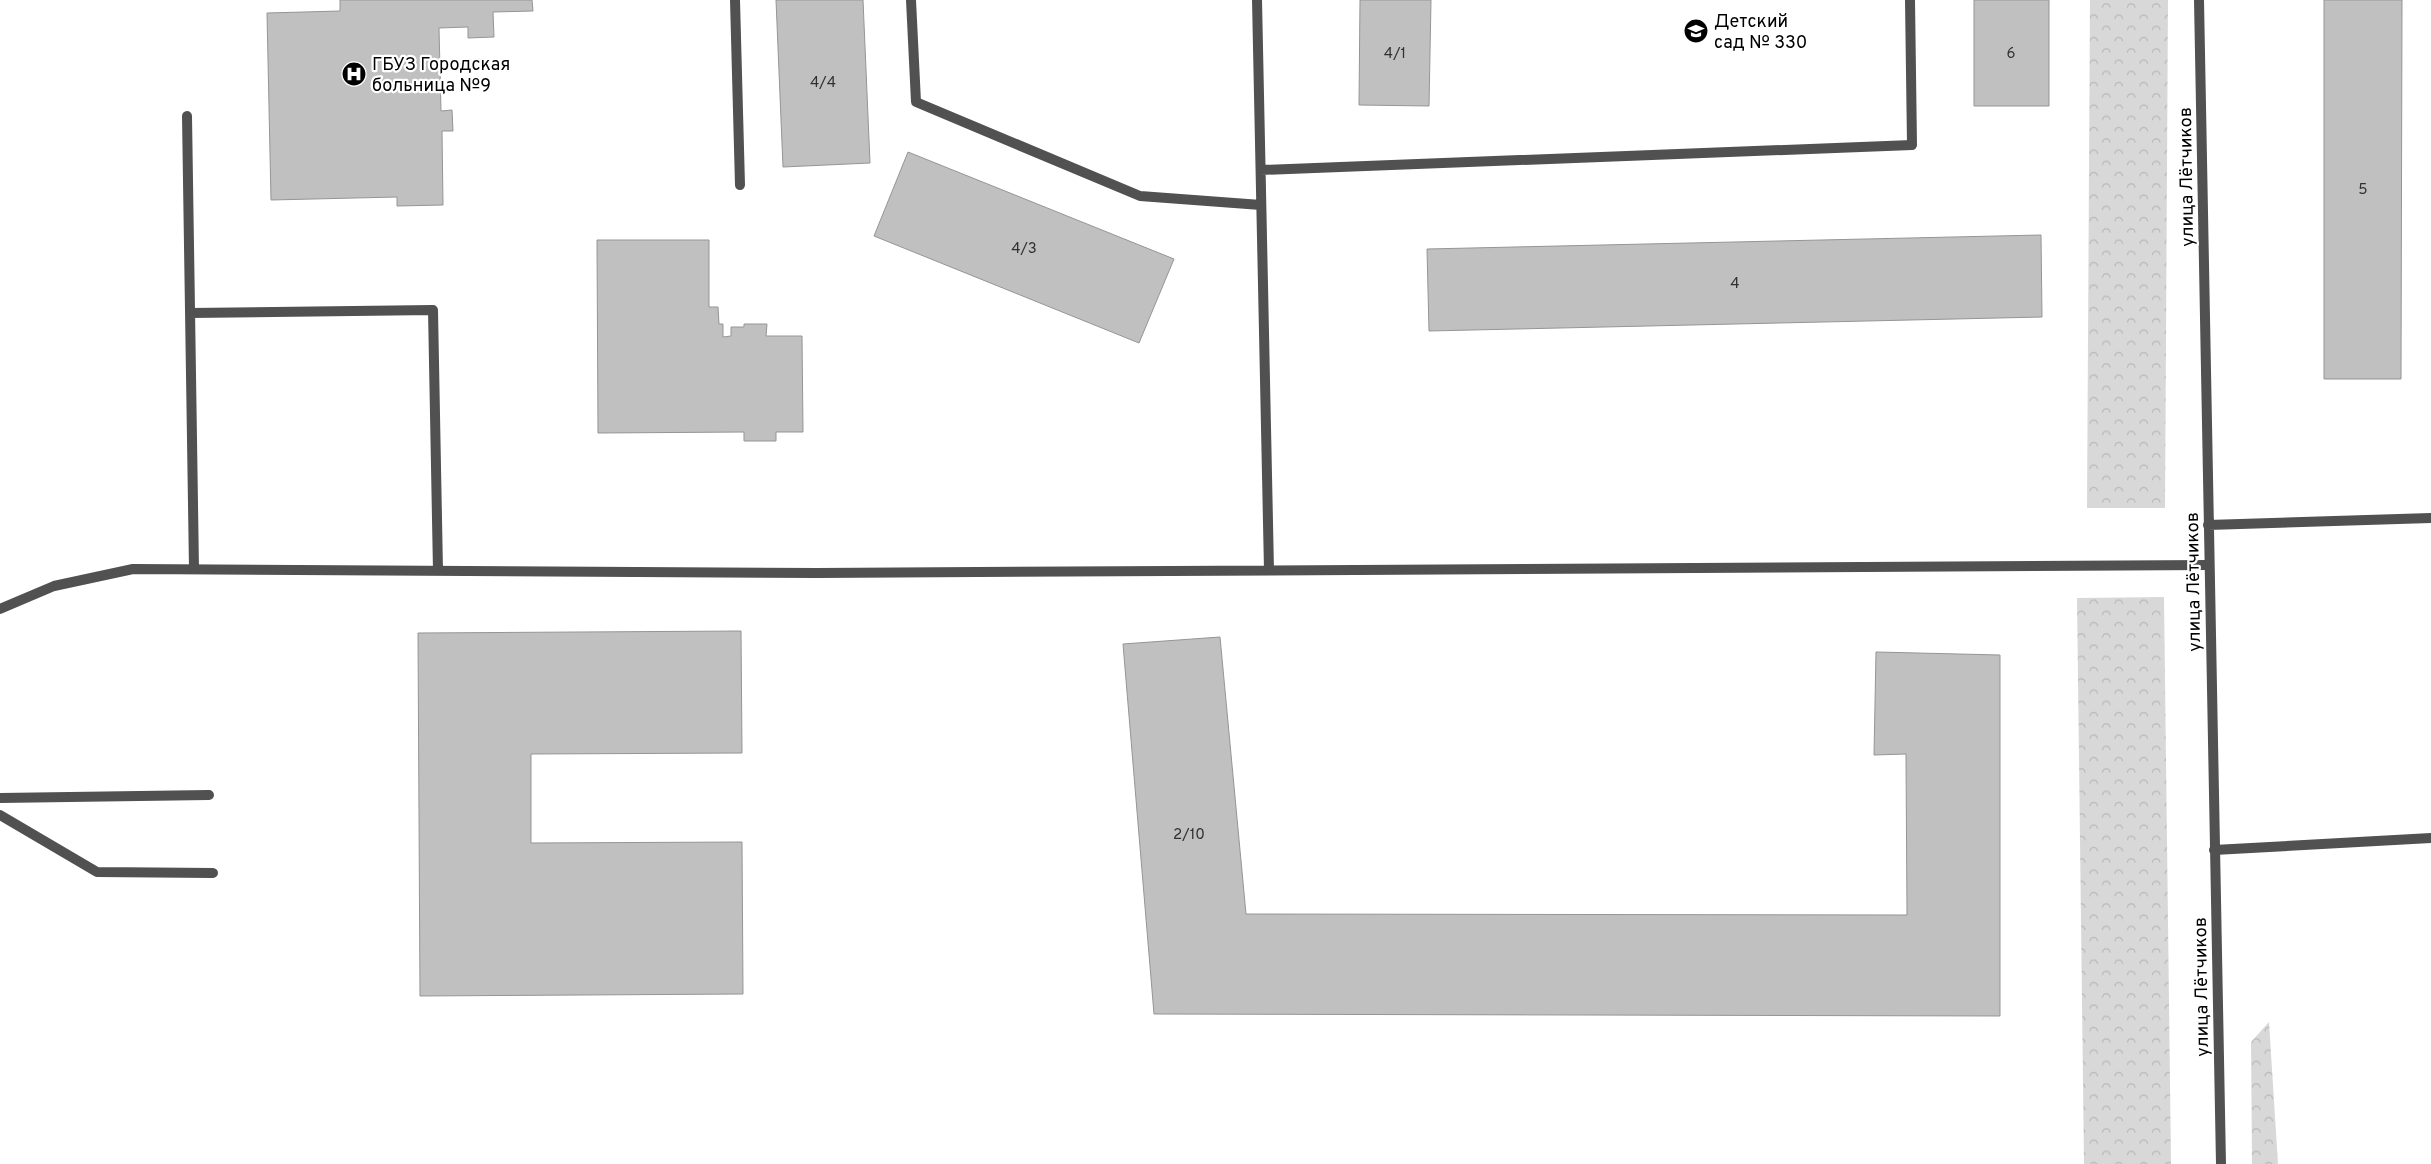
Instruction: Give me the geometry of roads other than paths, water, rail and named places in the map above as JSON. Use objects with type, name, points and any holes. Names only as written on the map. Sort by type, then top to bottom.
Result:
[{"type":"street","points":[[735,0],[740,186]]},
{"type":"street","points":[[911,0],[916,102],[1140,196],[1261,205]]},
{"type":"street","points":[[1257,0],[1269,570]]},
{"type":"street","points":[[1261,170],[1912,145],[1910,0]]},
{"type":"street","name":"улица Лётчиков","points":[[2199,0],[2221,1164]]},
{"type":"street","points":[[186,116],[194,569]]},
{"type":"street","points":[[190,313],[432,310],[438,571]]},
{"type":"street","points":[[2208,525],[2431,518]]},
{"type":"street","points":[[0,610],[54,586],[133,569],[817,573],[2209,565]]},
{"type":"street","points":[[0,798],[209,795]]},
{"type":"street","points":[[0,814],[97,872],[213,873]]},
{"type":"street","points":[[2214,850],[2431,838]]},
{"type":"place","name":"Детский сад № 330","points":[[1696,31]]},
{"type":"place","name":"ГБУЗ Городская больница №9","points":[[354,74]]}]
